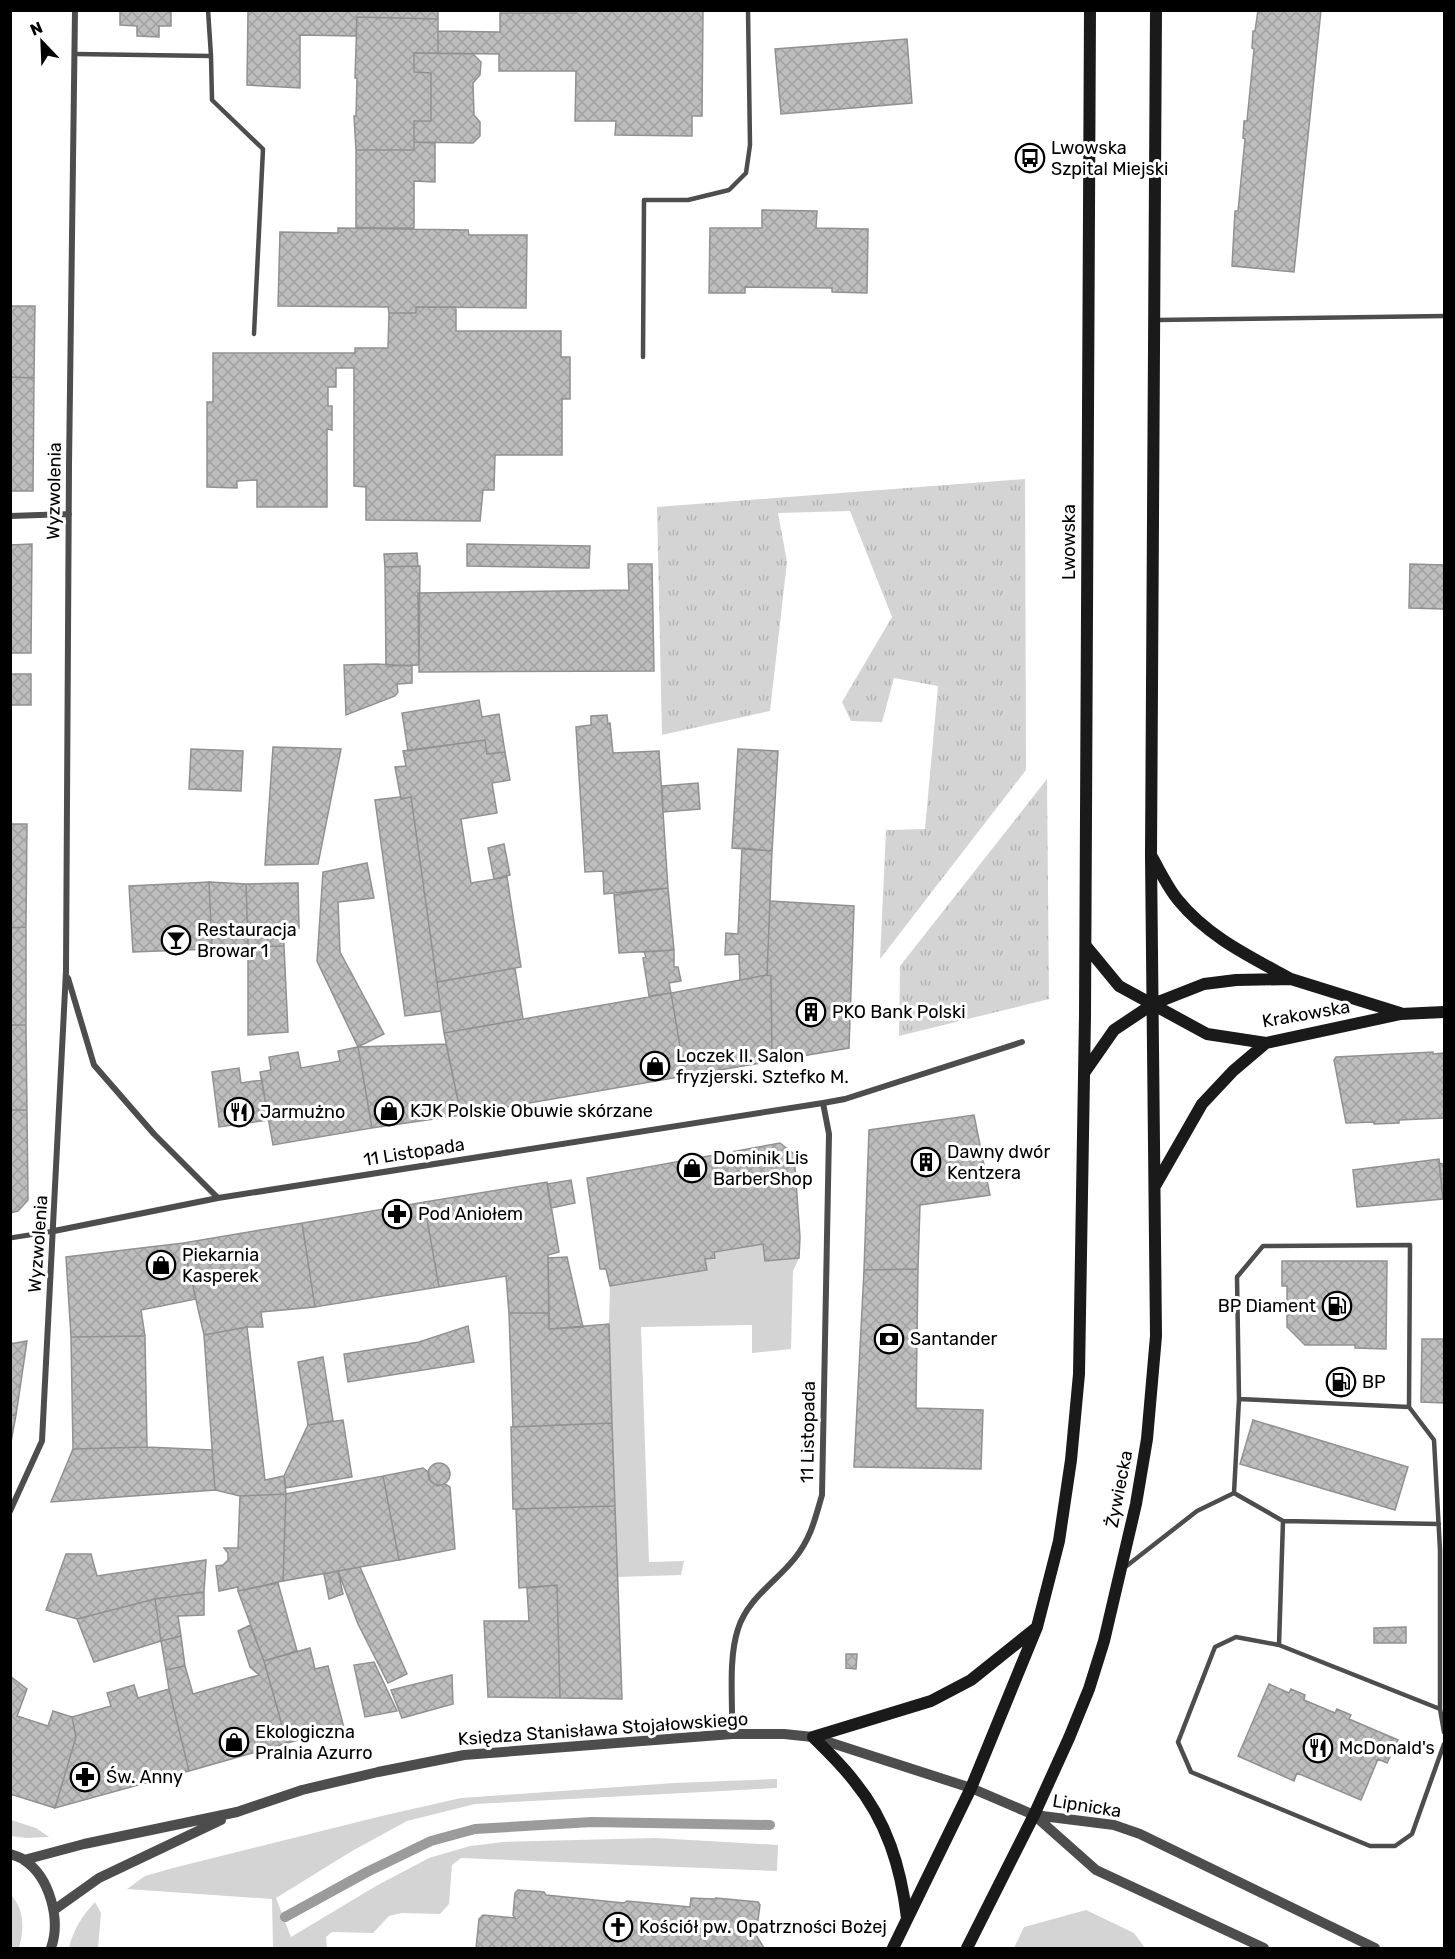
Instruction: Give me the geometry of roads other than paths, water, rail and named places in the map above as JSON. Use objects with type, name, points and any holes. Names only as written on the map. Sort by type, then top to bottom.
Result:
[{"type":"main road","name":"Lwowska","points":[[1084,1073],[1090,10]]},
{"type":"main road","points":[[1153,1004],[1151,856],[1156,10]]},
{"type":"main road","points":[[1151,856],[1177,900],[1200,922],[1227,944],[1291,979]]},
{"type":"main road","name":"Krakowska","points":[[1086,946],[1119,986],[1208,1034],[1266,1043],[1401,1014],[1444,1012]]},
{"type":"main road","name":"Krakowska","points":[[1084,1073],[1114,1030],[1153,1004],[1204,984],[1291,979],[1401,1014]]},
{"type":"main road","name":"Żywiecka","points":[[967,1948],[1034,1815],[1089,1689],[1104,1641],[1136,1504],[1147,1439],[1156,1336],[1153,1004]]},
{"type":"main road","points":[[1154,1187],[1202,1104],[1233,1071],[1266,1043]]},
{"type":"main road","points":[[893,1948],[971,1788],[1037,1627],[1059,1541],[1071,1460],[1077,1396],[1082,1281],[1084,1073]]},
{"type":"main road","points":[[907,1918],[896,1858],[881,1823],[855,1781],[813,1737],[931,1701],[971,1680],[1037,1627]]},
{"type":"street","name":"Wyzwolenia","points":[[10,1511],[42,1441],[66,971],[75,10]]},
{"type":"street","points":[[10,516],[69,514]]},
{"type":"street","name":"Wyzwolenia","points":[[66,971],[94,1065],[154,1134],[218,1198]]},
{"type":"street","name":"11 Listopada","points":[[10,1238],[218,1198],[845,1099],[1022,1042]]},
{"type":"street","name":"11 Listopada","points":[[732,1734],[734,1655],[738,1628],[748,1608],[795,1559],[811,1534],[822,1495],[829,1134],[824,1103]]},
{"type":"street","name":"Księdza Stanisława Stojałowskiego","points":[[24,1860],[84,1844],[237,1812],[313,1787],[464,1755],[732,1734],[784,1734],[813,1737],[971,1788],[1034,1815]]},
{"type":"street","name":"Księdza Stanisława Stojałowskiego","points":[[54,1910],[99,1878],[237,1812]]},
{"type":"street","name":"Lipnicka","points":[[1034,1815],[1096,1870],[1264,1948]]},
{"type":"street","name":"Lipnicka","points":[[1034,1815],[1114,1825],[1140,1834],[1375,1948]]},
{"type":"street","points":[[10,1854],[24,1860],[42,1879],[54,1910],[56,1936],[51,1948]]},
{"type":"lane","points":[[208,10],[212,100],[263,149],[255,334]]},
{"type":"lane","points":[[643,357],[644,200],[687,200],[729,190],[746,173],[750,145],[748,10]]},
{"type":"lane","points":[[75,54],[211,56]]},
{"type":"lane","points":[[1154,320],[1444,316]]},
{"type":"lane","points":[[1234,1493],[1239,1399],[1237,1277],[1263,1246],[1410,1245],[1409,1407],[1434,1440],[1439,1524],[1440,1708],[1444,1732]]},
{"type":"lane","points":[[1239,1399],[1409,1407]]},
{"type":"lane","points":[[1122,1570],[1197,1511],[1234,1493]]},
{"type":"lane","points":[[1234,1493],[1283,1521],[1439,1524]]},
{"type":"lane","points":[[1279,1645],[1283,1521]]},
{"type":"lane","points":[[1440,1708],[1279,1645],[1236,1637],[1215,1647],[1178,1742],[1191,1772],[1370,1846],[1395,1846],[1412,1834],[1444,1744]]},
{"type":"waterway","points":[[285,1917],[367,1872],[431,1841],[475,1829],[592,1822],[770,1825]]},
{"type":"place","name":"Lwowska Szpital Miejski","points":[[1030,158]]},
{"type":"place","name":"Restauracja Browar 1","points":[[176,940]]},
{"type":"place","name":"PKO Bank Polski","points":[[811,1012]]},
{"type":"place","name":"Loczek II. Salon fryzjerski. Sztefko M.","points":[[655,1066]]},
{"type":"place","name":"KJK Polskie Obuwie skórzane","points":[[389,1111]]},
{"type":"place","name":"Jarmużno","points":[[239,1112]]},
{"type":"place","name":"Dawny dwór Kentzera","points":[[926,1162]]},
{"type":"place","name":"Dominik Lis BarberShop","points":[[692,1168]]},
{"type":"place","name":"Pod Aniołem","points":[[397,1214]]},
{"type":"place","name":"Piekarnia Kasperek","points":[[161,1265]]},
{"type":"place","name":"BP Diament","points":[[1337,1306]]},
{"type":"place","name":"Santander","points":[[889,1339]]},
{"type":"place","name":"BP","points":[[1341,1382]]},
{"type":"place","name":"Ekologiczna Pralnia Azurro","points":[[234,1742]]},
{"type":"place","name":"McDonald's","points":[[1318,1748]]},
{"type":"place","name":"Św. Anny","points":[[85,1777]]},
{"type":"place","name":"Kościół pw. Opatrzności Bożej","points":[[618,1927]]}]
